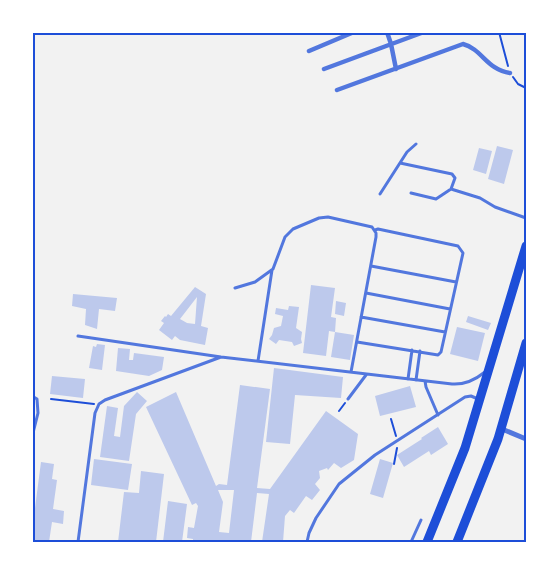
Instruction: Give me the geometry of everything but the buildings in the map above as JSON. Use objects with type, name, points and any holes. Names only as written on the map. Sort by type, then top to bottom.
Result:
[{"type":"main road","points":[[427,542],[465,448],[526,246]]},
{"type":"main road","points":[[457,542],[502,429],[526,343]]},
{"type":"street","points":[[308,51],[354,32]]},
{"type":"street","points":[[387,32],[396,69]]},
{"type":"street","points":[[324,69],[424,32]]},
{"type":"street","points":[[337,90],[463,44],[470,46],[491,66],[503,72],[510,72]]},
{"type":"street","points":[[502,429],[526,439]]},
{"type":"lane","points":[[380,194],[407,152],[416,144]]},
{"type":"lane","points":[[400,163],[452,174],[455,178],[451,189],[436,199],[411,193]]},
{"type":"lane","points":[[451,189],[480,198],[495,207],[526,218]]},
{"type":"lane","points":[[258,361],[273,269],[285,237],[293,229],[319,218],[328,217],[372,227],[375,230],[378,229],[458,246],[463,253],[445,332],[438,354],[357,342]]},
{"type":"lane","points":[[351,372],[376,237],[375,230]]},
{"type":"lane","points":[[371,266],[456,282]]},
{"type":"lane","points":[[234,288],[255,282],[273,269]]},
{"type":"lane","points":[[366,293],[450,309]]},
{"type":"lane","points":[[361,317],[445,332]]},
{"type":"lane","points":[[78,336],[221,357],[460,385],[467,383],[490,369]]},
{"type":"lane","points":[[408,379],[412,350]]},
{"type":"lane","points":[[416,380],[420,351]]},
{"type":"lane","points":[[78,542],[95,413],[99,404],[105,400],[221,357]]},
{"type":"lane","points":[[348,400],[366,374]]},
{"type":"lane","points":[[425,381],[438,415]]},
{"type":"lane","points":[[32,396],[37,399],[38,406],[32,437]]},
{"type":"lane","points":[[307,542],[316,518],[339,484],[375,455],[464,397],[471,396],[480,400]]},
{"type":"lane","points":[[411,542],[421,520]]},
{"type":"path","points":[[499,32],[510,72],[518,84],[526,88]]},
{"type":"path","points":[[51,399],[99,404]]},
{"type":"path","points":[[339,411],[348,400]]}]
